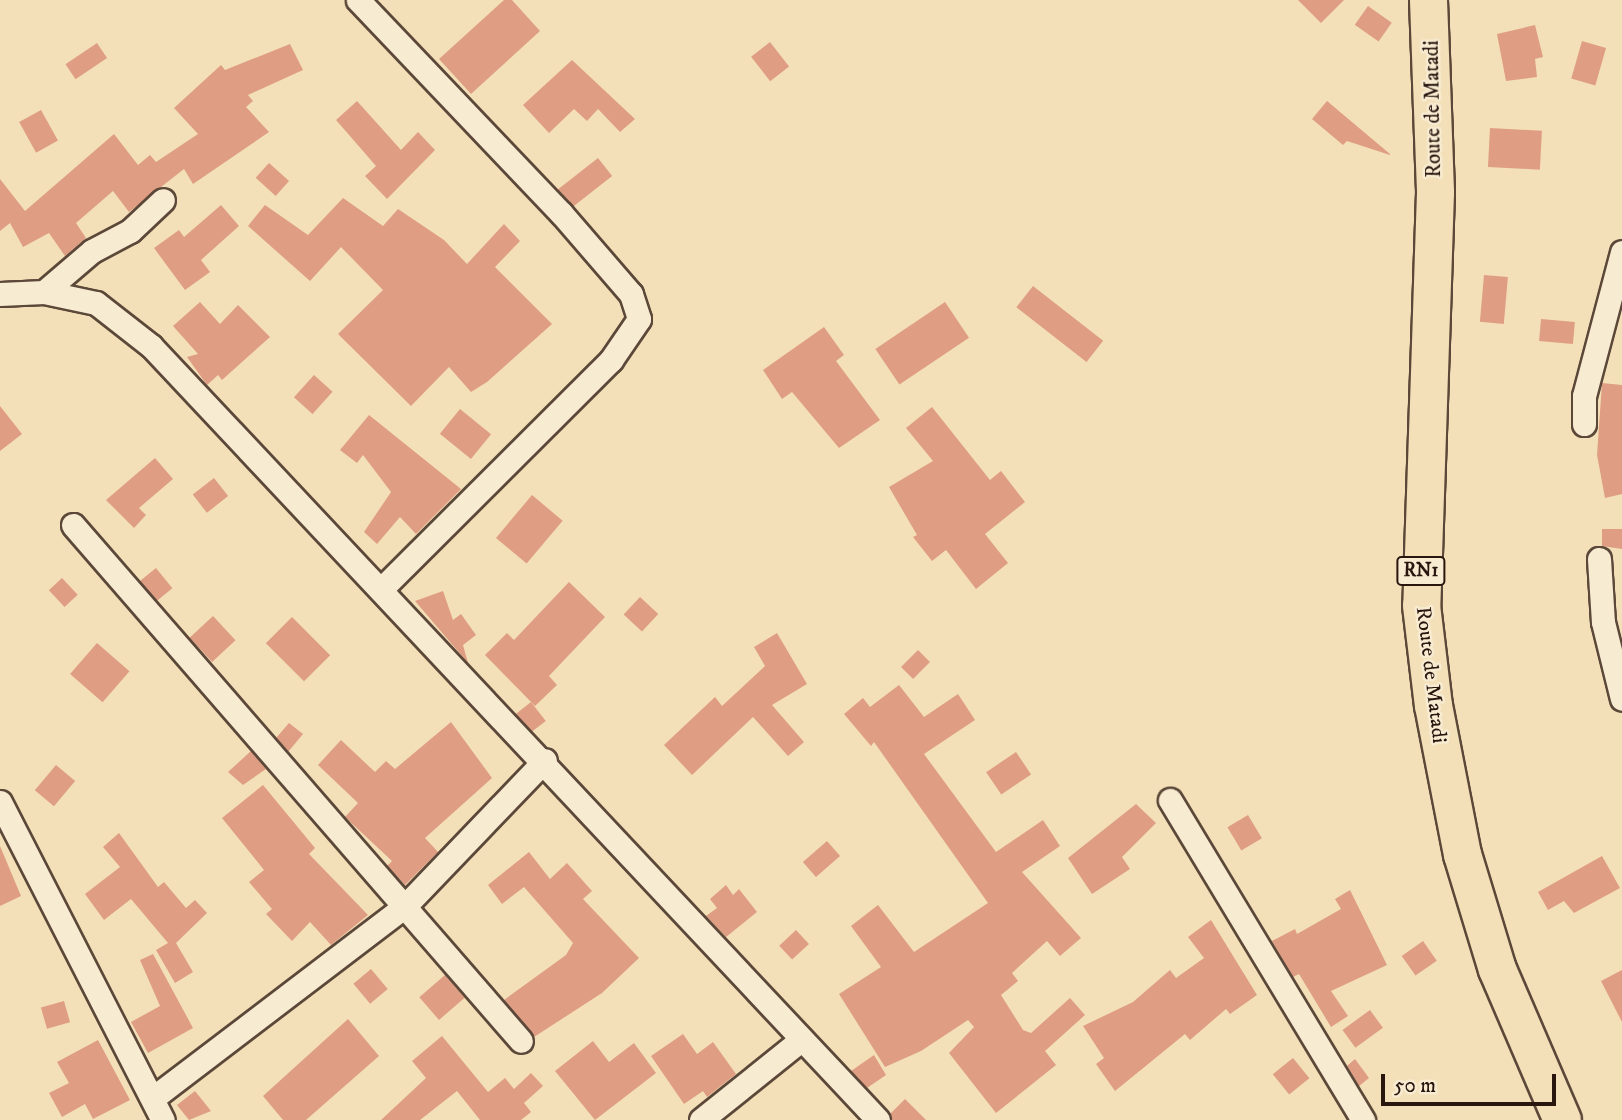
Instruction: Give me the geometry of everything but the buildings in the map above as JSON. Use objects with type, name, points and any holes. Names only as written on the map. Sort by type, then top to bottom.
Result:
[{"type":"highway","name":"Route de Matadi","points":[[1428,0],[1435,192],[1421,605],[1433,705],[1462,855],[1489,944],[1562,1120]]},
{"type":"street","points":[[358,0],[561,213],[631,294],[639,319],[611,360],[381,589]]},
{"type":"street","points":[[44,292],[92,251],[130,232],[163,200]]},
{"type":"street","points":[[1584,424],[1584,396],[1612,274],[1622,252]]},
{"type":"street","points":[[0,294],[44,292],[96,303],[125,322],[545,760],[878,1120]]},
{"type":"street","points":[[74,525],[521,1041]]},
{"type":"street","points":[[1599,559],[1603,622],[1622,699]]},
{"type":"street","points":[[153,1098],[405,906],[545,760]]},
{"type":"street","points":[[1170,800],[1363,1120]]},
{"type":"street","points":[[0,802],[163,1120]]},
{"type":"street","points":[[701,1120],[802,1039]]}]
